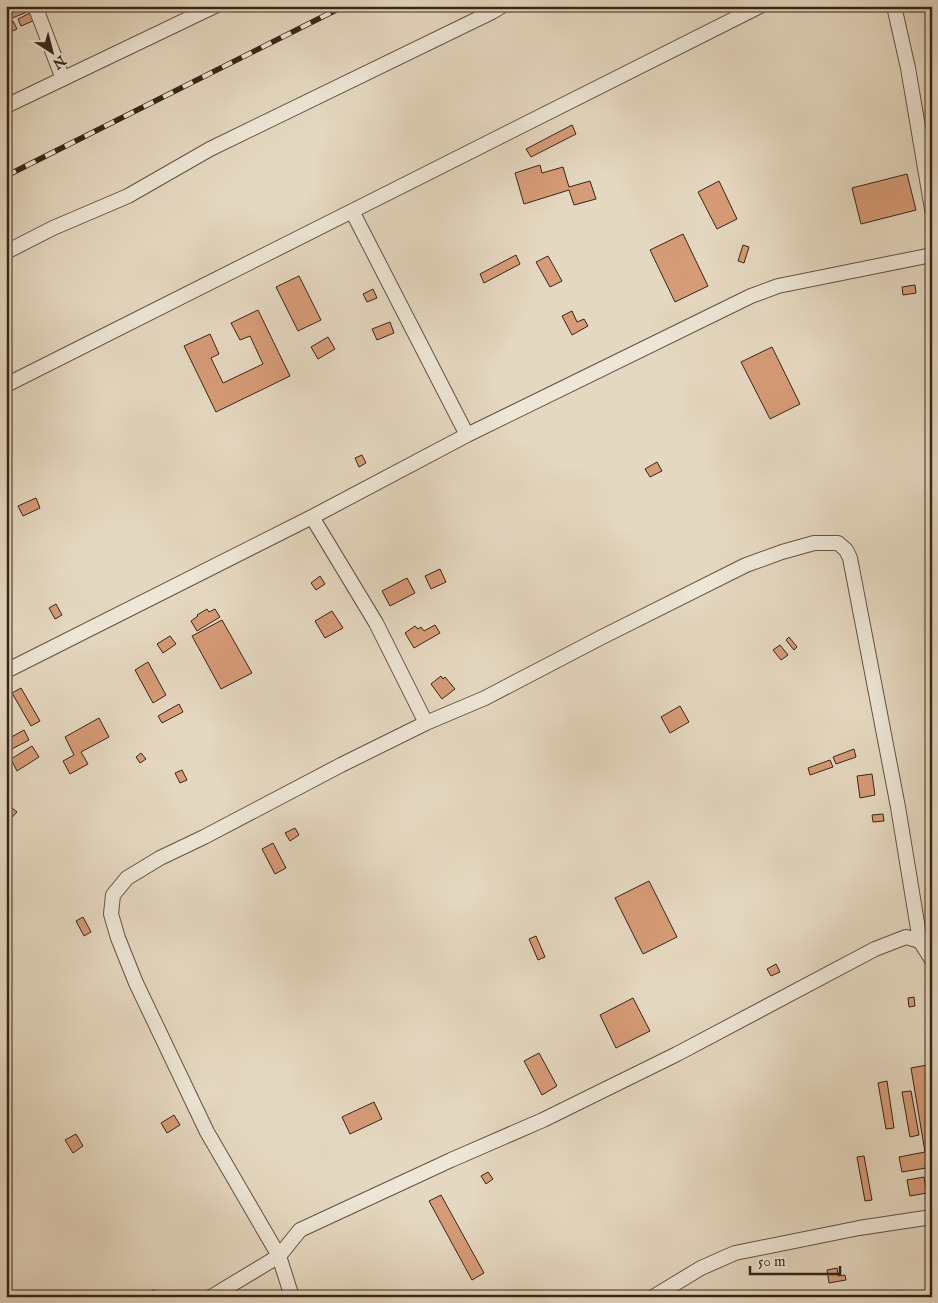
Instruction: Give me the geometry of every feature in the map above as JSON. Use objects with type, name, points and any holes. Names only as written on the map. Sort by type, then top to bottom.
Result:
[{"type":"street","points":[[35,6],[63,79]]},
{"type":"street","points":[[6,106],[215,6]]},
{"type":"street","points":[[6,252],[53,228],[128,196],[210,149],[502,6]]},
{"type":"street","points":[[6,385],[760,6]]},
{"type":"street","points":[[894,6],[908,68],[932,209]]},
{"type":"street","points":[[352,211],[467,435]]},
{"type":"street","points":[[6,671],[312,517],[467,435],[751,296],[778,286],[932,255]]},
{"type":"street","points":[[312,517],[376,623],[426,723]]},
{"type":"street","points":[[292,1297],[279,1256],[207,1132],[136,983],[118,938],[111,914],[113,895],[127,878],[160,858],[426,723],[485,698],[746,565],[782,552],[814,544],[838,543],[846,550],[850,558],[898,807],[920,941],[932,960]]},
{"type":"street","points":[[211,1297],[279,1256],[300,1230],[442,1164],[543,1120],[677,1054],[875,949],[906,937],[920,941]]},
{"type":"street","points":[[653,1297],[701,1268],[735,1253],[859,1228],[932,1217]]},
{"type":"building","points":[[6,6],[25,6],[27,12],[10,19]]},
{"type":"building","points":[[32,12],[35,20],[21,26],[18,19]]},
{"type":"building","points":[[13,21],[17,29],[6,34],[6,24]]},
{"type":"building","points":[[572,125],[576,134],[531,157],[526,149]]},
{"type":"building","points":[[540,165],[542,173],[563,167],[569,187],[590,181],[596,199],[574,205],[569,190],[524,204],[515,173]]},
{"type":"building","points":[[907,174],[916,210],[861,224],[852,188]]},
{"type":"building","points":[[719,181],[737,219],[717,229],[698,192]]},
{"type":"building","points":[[683,234],[708,286],[675,302],[650,250]]},
{"type":"building","points":[[743,245],[749,247],[744,263],[738,261]]},
{"type":"building","points":[[516,255],[520,264],[484,283],[480,274]]},
{"type":"building","points":[[548,256],[562,281],[550,287],[536,262]]},
{"type":"building","points":[[299,276],[321,320],[298,331],[276,287]]},
{"type":"building","points":[[915,285],[916,293],[903,295],[902,287]]},
{"type":"building","points":[[373,289],[377,298],[367,302],[363,294]]},
{"type":"building","points":[[258,310],[290,376],[216,412],[184,346],[210,334],[219,354],[211,358],[223,383],[263,364],[250,336],[240,340],[231,323]]},
{"type":"building","points":[[572,311],[577,322],[584,319],[588,326],[572,335],[562,316]]},
{"type":"building","points":[[390,322],[394,333],[377,340],[372,329]]},
{"type":"building","points":[[328,337],[335,349],[318,359],[311,347]]},
{"type":"building","points":[[772,347],[800,404],[770,419],[741,362]]},
{"type":"building","points":[[932,449],[932,470],[929,450]]},
{"type":"building","points":[[362,455],[366,463],[359,467],[355,458]]},
{"type":"building","points":[[657,462],[662,471],[650,477],[645,469]]},
{"type":"building","points":[[36,498],[40,508],[23,516],[18,506]]},
{"type":"building","points":[[440,569],[446,582],[431,589],[425,576]]},
{"type":"building","points":[[320,576],[325,584],[316,590],[311,583]]},
{"type":"building","points":[[407,578],[415,593],[390,606],[382,591]]},
{"type":"building","points":[[56,604],[62,615],[55,619],[49,608]]},
{"type":"building","points":[[207,609],[209,612],[215,609],[220,617],[197,631],[191,621]]},
{"type":"building","points":[[332,611],[343,628],[325,638],[315,621]]},
{"type":"building","points":[[222,620],[252,673],[221,689],[192,636]]},
{"type":"building","points":[[435,625],[440,633],[414,648],[405,633],[415,626],[418,629],[421,627],[424,631]]},
{"type":"building","points":[[170,636],[176,644],[163,653],[157,644]]},
{"type":"building","points":[[789,637],[797,647],[794,650],[786,640]]},
{"type":"building","points":[[780,645],[788,655],[781,660],[773,650]]},
{"type":"building","points":[[148,662],[166,695],[153,703],[135,670]]},
{"type":"building","points":[[441,676],[443,679],[445,677],[455,689],[442,699],[431,684]]},
{"type":"building","points":[[21,688],[40,721],[31,726],[12,693]]},
{"type":"building","points":[[179,704],[183,712],[162,723],[158,716]]},
{"type":"building","points":[[680,706],[689,722],[670,733],[661,717]]},
{"type":"building","points":[[99,718],[109,737],[81,752],[88,764],[70,774],[63,761],[74,755],[65,737]]},
{"type":"building","points":[[24,730],[29,740],[6,752],[6,740]]},
{"type":"building","points":[[32,746],[39,757],[17,771],[11,759]]},
{"type":"building","points":[[854,749],[856,757],[836,764],[833,757]]},
{"type":"building","points":[[141,753],[146,759],[140,763],[136,757]]},
{"type":"building","points":[[830,760],[833,767],[810,775],[808,768]]},
{"type":"building","points":[[182,770],[187,780],[180,783],[175,773]]},
{"type":"building","points":[[872,774],[875,795],[860,798],[857,776]]},
{"type":"building","points":[[6,803],[17,812],[6,824]]},
{"type":"building","points":[[883,814],[884,821],[873,822],[872,815]]},
{"type":"building","points":[[295,828],[299,835],[290,841],[285,833]]},
{"type":"building","points":[[273,843],[286,868],[275,874],[262,849]]},
{"type":"building","points":[[649,881],[677,937],[643,954],[615,898]]},
{"type":"building","points":[[83,917],[91,932],[84,936],[76,921]]},
{"type":"building","points":[[536,936],[545,957],[538,960],[529,939]]},
{"type":"building","points":[[776,964],[780,972],[771,976],[767,969]]},
{"type":"building","points":[[914,997],[915,1006],[909,1007],[908,998]]},
{"type":"building","points":[[633,998],[650,1031],[616,1048],[600,1015]]},
{"type":"building","points":[[539,1053],[557,1086],[542,1095],[524,1061]]},
{"type":"building","points":[[927,1065],[932,1095],[932,1167],[902,1172],[899,1157],[925,1152],[911,1068]]},
{"type":"building","points":[[887,1081],[894,1128],[886,1129],[878,1083]]},
{"type":"building","points":[[911,1091],[919,1135],[910,1137],[902,1092]]},
{"type":"building","points":[[374,1102],[382,1119],[350,1134],[342,1117]]},
{"type":"building","points":[[174,1115],[180,1125],[167,1133],[161,1123]]},
{"type":"building","points":[[76,1134],[83,1146],[73,1153],[65,1140]]},
{"type":"building","points":[[864,1156],[872,1200],[865,1201],[857,1157]]},
{"type":"building","points":[[488,1172],[493,1179],[486,1184],[481,1176]]},
{"type":"building","points":[[924,1177],[927,1193],[910,1196],[907,1180]]},
{"type":"building","points":[[441,1195],[484,1273],[472,1280],[429,1201]]},
{"type":"building","points":[[837,1268],[838,1276],[845,1275],[846,1280],[829,1283],[827,1270]]},
{"type":"building","points":[[154,1290],[157,1297],[148,1297],[147,1293]]},
{"type":"railway","points":[[6,176],[344,6]]}]
